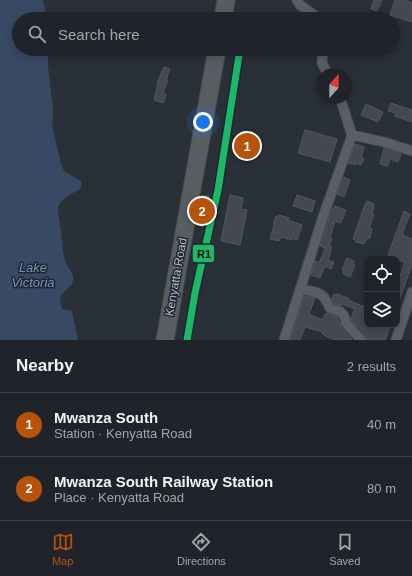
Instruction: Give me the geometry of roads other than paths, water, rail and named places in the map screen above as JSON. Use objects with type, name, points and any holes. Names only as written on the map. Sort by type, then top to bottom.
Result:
[{"type":"highway","points":[[224,12],[226,0]]},
{"type":"highway","name":"Kenyatta Road","points":[[165,340],[216,56]]},
{"type":"street","points":[[297,0],[300,5],[310,12]]},
{"type":"street","points":[[322,56],[322,63],[325,68]]},
{"type":"street","points":[[284,340],[352,135],[342,104]]},
{"type":"street","points":[[352,135],[384,142],[412,151]]},
{"type":"street","points":[[300,288],[321,293],[325,297],[330,308],[341,312],[346,323],[361,340]]},
{"type":"street","points":[[396,340],[412,292]]},
{"type":"water","name":"Lake Victoria","points":[[0,0],[43,0],[46,12],[12,12],[12,56],[48,56],[53,110],[52,125],[61,164],[64,171],[81,181],[82,184],[80,189],[61,202],[58,209],[64,259],[73,277],[72,284],[62,294],[60,302],[62,309],[72,311],[78,340],[0,340]]},
{"type":"place","name":"Mwanza South","points":[[247,146]]},
{"type":"place","name":"Mwanza South Railway Station","points":[[202,211]]}]
